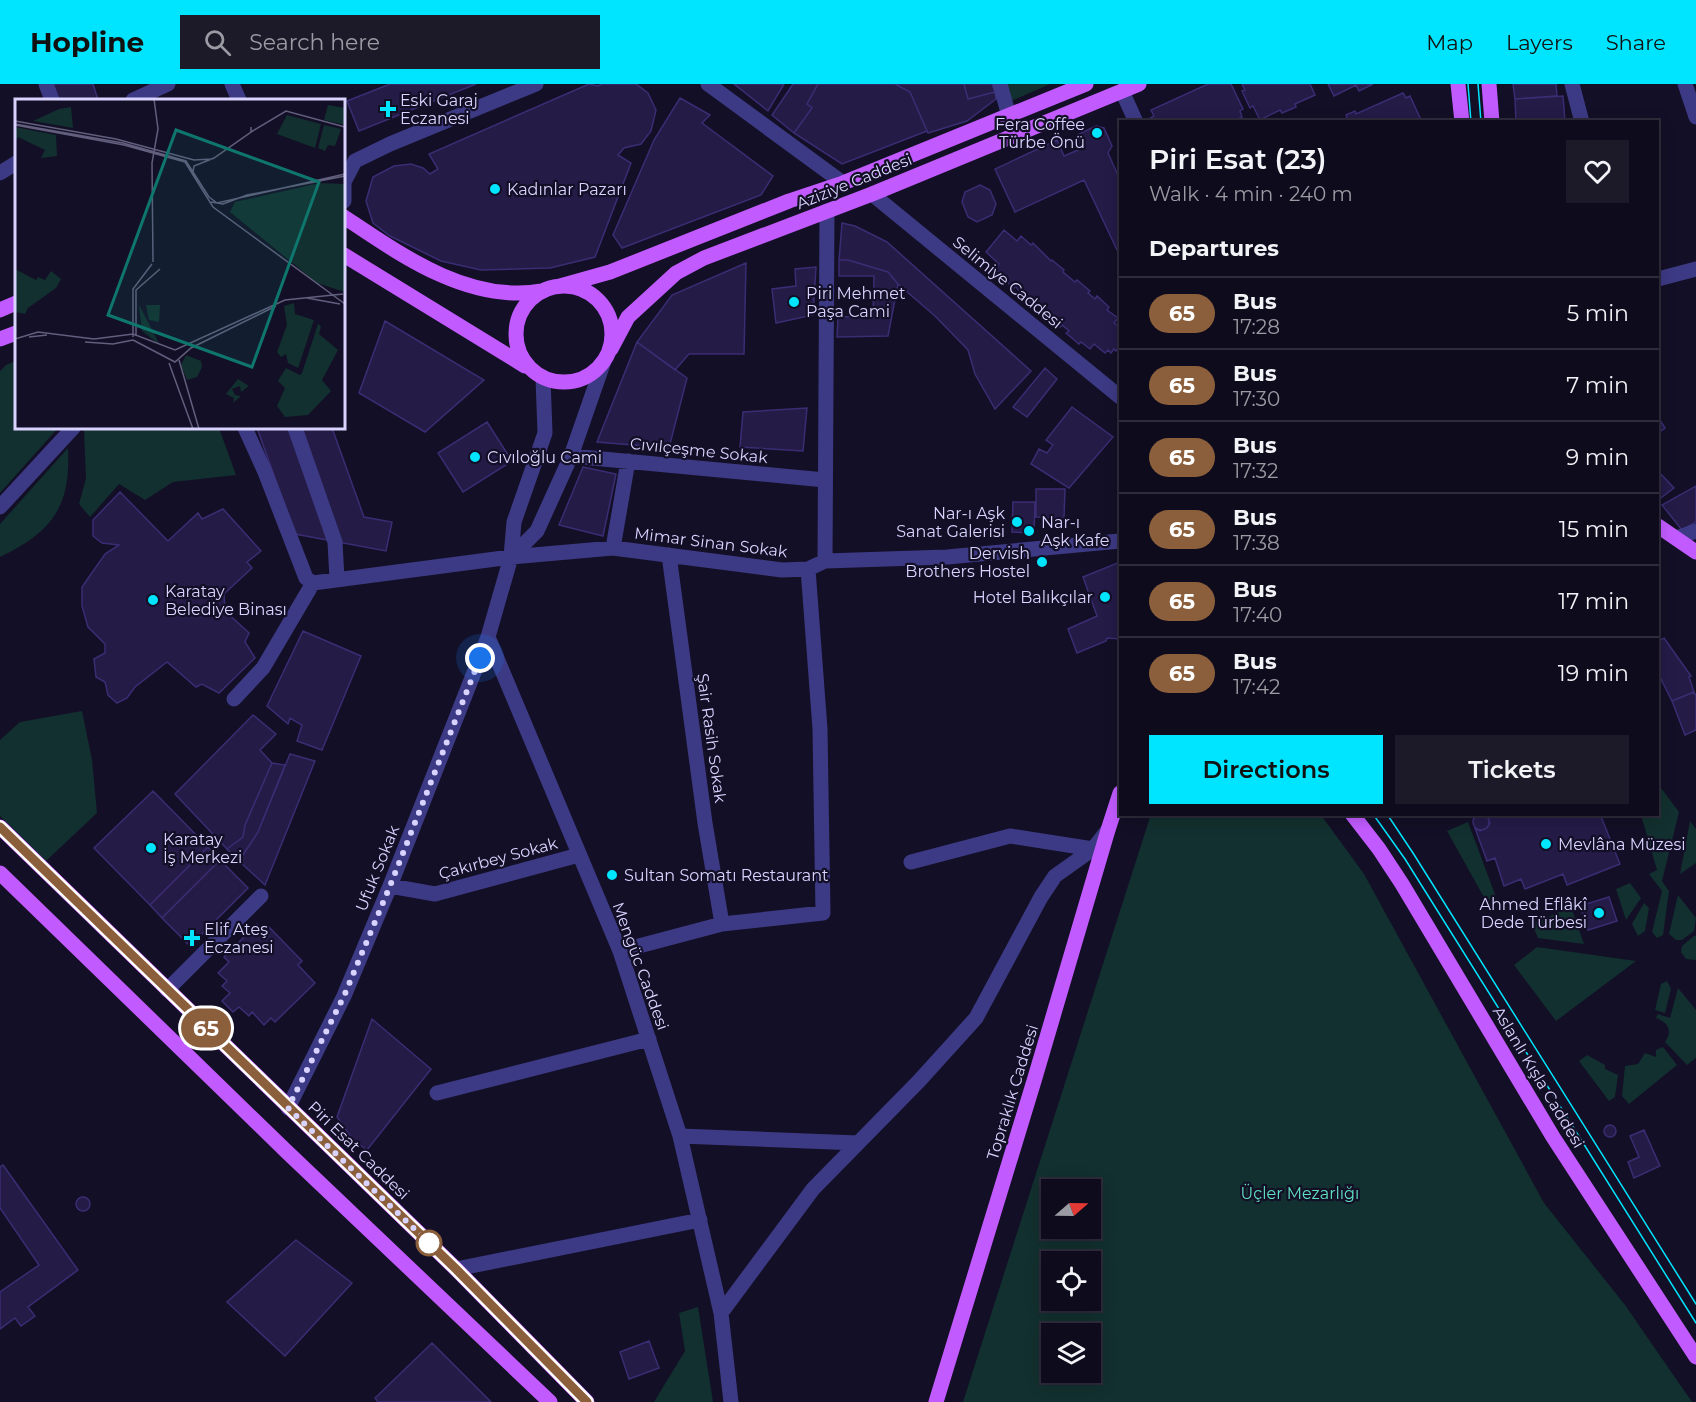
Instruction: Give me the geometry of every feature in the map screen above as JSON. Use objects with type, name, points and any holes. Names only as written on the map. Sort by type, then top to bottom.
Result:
[{"type":"main road","name":"Aziziye Caddesi","points":[[345,218],[402,254],[452,279],[509,294],[552,288],[610,272],[789,201],[843,183],[1086,84]]},
{"type":"main road","name":"Aziziye Caddesi","points":[[611,350],[628,317],[676,273],[704,258],[872,194],[1139,84]]},
{"type":"main road","points":[[1458,84],[1462,120]]},
{"type":"main road","points":[[1489,84],[1492,120]]},
{"type":"main road","points":[[345,256],[543,378],[559,382],[576,382],[591,375],[603,364],[611,350],[613,333],[602,303],[590,293],[576,287],[552,288],[532,298],[522,310],[517,325],[516,341],[521,356],[530,368]]},
{"type":"main road","points":[[0,310],[15,303]]},
{"type":"main road","points":[[1659,527],[1696,552]]},
{"type":"main road","name":"Topraklık Caddesi","points":[[936,1402],[1119,796]]},
{"type":"main road","name":"Aslanlı Kışla Caddesi","points":[[1354,816],[1402,884],[1553,1137],[1696,1357]]},
{"type":"main road","name":"Piri Esat Caddesi","points":[[0,827],[456,1269],[586,1402]]},
{"type":"main road","points":[[0,873],[337,1200],[550,1402]]},
{"type":"street","points":[[46,84],[52,99]]},
{"type":"street","points":[[136,99],[168,84]]},
{"type":"street","points":[[232,84],[239,99]]},
{"type":"street","points":[[345,180],[355,161],[390,144],[536,84]]},
{"type":"street","points":[[708,84],[843,183]]},
{"type":"street","points":[[1000,84],[1009,116]]},
{"type":"street","points":[[1572,84],[1581,120]]},
{"type":"street","points":[[1685,84],[1696,117]]},
{"type":"street","points":[[1122,91],[1135,120]]},
{"type":"street","points":[[0,173],[15,164]]},
{"type":"street","name":"Selimiye Caddesi","points":[[872,194],[1119,397]]},
{"type":"street","points":[[825,561],[827,211]]},
{"type":"street","points":[[1659,279],[1696,269]]},
{"type":"street","points":[[511,557],[537,531],[571,456],[603,364]]},
{"type":"street","points":[[488,637],[511,557],[514,522],[545,433],[543,378]]},
{"type":"street","points":[[0,507],[72,429]]},
{"type":"street","points":[[234,699],[263,668],[313,583],[306,578],[265,472],[245,429]]},
{"type":"street","points":[[295,429],[335,542],[337,579]]},
{"type":"street","name":"Cıvılçeşme Sokak","points":[[571,456],[825,480]]},
{"type":"street","points":[[613,548],[628,461]]},
{"type":"street","points":[[1676,538],[1696,531]]},
{"type":"street","name":"Mimar Sinan Sokak","points":[[313,583],[511,557],[613,548],[782,570],[808,569],[825,561],[947,557],[1119,541]]},
{"type":"street","name":"Şair Rasih Sokak","points":[[669,555],[705,823],[722,924]]},
{"type":"street","points":[[620,951],[722,924],[823,913],[820,729],[808,569]]},
{"type":"street","name":"Mengüc Caddesi","points":[[488,637],[620,951],[680,1136],[721,1313],[731,1402]]},
{"type":"street","name":"Ufuk Sokak","points":[[288,1108],[344,996],[488,637]]},
{"type":"street","points":[[721,1313],[813,1189],[919,1081],[976,1018],[1045,890],[1055,876],[1093,849],[1107,830]]},
{"type":"street","points":[[911,862],[1010,836],[1093,849]]},
{"type":"street","name":"Çakırbey Sokak","points":[[390,886],[435,894],[579,855]]},
{"type":"street","points":[[167,990],[261,896]]},
{"type":"street","points":[[437,1093],[649,1039]]},
{"type":"street","points":[[680,1136],[858,1143]]},
{"type":"street","points":[[456,1269],[700,1220]]},
{"type":"green space","points":[[1004,84],[1050,84],[1009,102]]},
{"type":"green space","points":[[15,361],[15,429],[57,429],[0,493],[0,371],[6,365]]},
{"type":"green space","points":[[219,429],[236,475],[173,482],[145,500],[119,484],[90,517],[79,504],[86,478],[84,430]]},
{"type":"green space","points":[[68,448],[66,486],[62,502],[55,515],[33,538],[0,557],[0,524]]},
{"type":"green space","points":[[82,711],[92,760],[97,813],[46,861],[0,816],[0,740],[20,722]]},
{"type":"green space","points":[[1659,785],[1679,812],[1662,881],[1669,891],[1663,935],[1657,938],[1652,932],[1662,891],[1649,874],[1657,870],[1641,816],[1659,816]]},
{"type":"green space","name":"Üçler Mezarlığı","points":[[1150,816],[1322,816],[1364,874],[1544,1203],[1625,1305],[1692,1402],[963,1402]]},
{"type":"green space","points":[[1690,821],[1696,829],[1696,863],[1680,874]]},
{"type":"green space","points":[[1468,822],[1496,897],[1486,901],[1447,831]]},
{"type":"green space","points":[[1630,883],[1641,898],[1626,920],[1616,889]]},
{"type":"green space","points":[[1678,895],[1696,918],[1694,931],[1682,940],[1676,940],[1669,934]]},
{"type":"green space","points":[[1644,903],[1649,908],[1645,931],[1638,936],[1632,924]]},
{"type":"green space","points":[[1571,907],[1584,944],[1538,938],[1532,924]]},
{"type":"green space","points":[[1696,936],[1696,960],[1686,959],[1681,952],[1682,946]]},
{"type":"green space","points":[[1537,947],[1636,961],[1556,1021],[1514,965]]},
{"type":"green space","points":[[1667,981],[1671,989],[1665,1013],[1655,1010],[1661,984]]},
{"type":"green space","points":[[1678,988],[1696,1010],[1696,1058],[1687,1065],[1665,1042],[1669,1034],[1668,1027],[1656,1018],[1658,1014],[1670,1018]]},
{"type":"green space","points":[[1663,1047],[1677,1065],[1629,1104],[1622,1096],[1625,1066],[1638,1064],[1645,1053],[1656,1057],[1656,1050]]},
{"type":"green space","points":[[1587,1055],[1605,1065],[1605,1069],[1618,1075],[1615,1097],[1609,1101],[1579,1061]]},
{"type":"green space","points":[[698,1307],[713,1402],[654,1402],[685,1351],[679,1313]]},
{"type":"building","points":[[53,84],[93,84],[98,99],[59,99]]},
{"type":"building","points":[[390,84],[476,84],[359,131],[347,101]]},
{"type":"building","name":"Kadınlar Pazarı","points":[[589,84],[598,86],[636,84],[648,93],[656,110],[651,131],[641,144],[624,148],[618,155],[631,163],[595,257],[550,268],[481,270],[441,261],[390,236],[373,223],[366,201],[373,177],[394,166],[411,164],[423,168],[430,174],[438,169],[429,154]]},
{"type":"building","points":[[734,84],[784,84],[768,111]]},
{"type":"building","points":[[793,84],[818,84],[807,104],[812,108],[794,133],[772,115]]},
{"type":"building","points":[[818,84],[895,84],[910,92],[927,131],[842,164],[794,133],[812,108],[807,104]]},
{"type":"building","points":[[895,84],[964,84],[968,99],[995,92],[996,99],[967,121],[928,133],[910,92]]},
{"type":"building","points":[[964,84],[992,84],[995,92],[968,99]]},
{"type":"building","points":[[1208,84],[1231,84],[1243,109],[1240,111],[1242,117],[1238,120],[1147,120],[1154,116],[1151,110]]},
{"type":"building","points":[[1242,84],[1310,84],[1315,95],[1295,104],[1296,107],[1282,113],[1280,110],[1260,120],[1253,106],[1250,108],[1242,91],[1245,90]]},
{"type":"building","points":[[1328,84],[1373,84],[1359,91],[1356,85],[1334,96]]},
{"type":"building","points":[[1513,84],[1556,84],[1557,96],[1515,99]]},
{"type":"building","points":[[1403,93],[1406,98],[1410,96],[1421,120],[1345,120],[1346,115],[1355,111],[1356,114]]},
{"type":"building","points":[[1563,96],[1565,120],[1516,120],[1515,99]]},
{"type":"building","points":[[680,98],[710,115],[702,123],[773,176],[761,195],[622,248],[613,235],[654,140]]},
{"type":"building","points":[[1096,126],[1104,128],[1112,146],[1108,153],[1117,173],[1119,172],[1119,249],[1117,250],[1084,180],[1015,212],[995,169],[1057,140],[1064,156],[1078,150],[1075,143],[1079,134]]},
{"type":"building","points":[[980,185],[990,190],[996,204],[992,215],[977,222],[968,217],[962,202],[965,192]]},
{"type":"building","points":[[842,223],[855,226],[887,242],[1031,371],[995,409],[975,374],[968,350],[935,316],[898,284],[888,272],[848,260],[839,260]]},
{"type":"building","points":[[1004,230],[1017,241],[1021,236],[1031,245],[1033,243],[1064,270],[1063,272],[1090,291],[1088,293],[1095,299],[1097,296],[1109,307],[1107,310],[1118,318],[1114,323],[1119,327],[1119,346],[1116,351],[1114,349],[1111,353],[1108,350],[1105,353],[1094,344],[1090,349],[1081,342],[1079,344],[1066,333],[1069,331],[1062,325],[1060,327],[1048,317],[1050,315],[1035,303],[1033,305],[1015,286],[1014,288],[1003,279],[1004,277],[995,269],[999,264],[986,252]]},
{"type":"building","points":[[839,260],[848,260],[888,272],[898,284],[888,336],[837,337],[838,317],[873,316],[874,276],[839,276]]},
{"type":"building","points":[[746,263],[744,354],[689,354],[675,370],[637,342],[672,295]]},
{"type":"building","name":"Piri Mehmet Paşa Cami","points":[[816,267],[813,315],[776,323],[772,289],[796,286],[795,269]]},
{"type":"building","points":[[385,321],[484,380],[425,432],[359,393]]},
{"type":"building","points":[[637,342],[687,378],[669,448],[597,442]]},
{"type":"building","points":[[1045,368],[1057,379],[1027,417],[1013,407]]},
{"type":"building","points":[[1072,407],[1113,437],[1069,488],[1031,464],[1039,449],[1047,453],[1053,445],[1046,440]]},
{"type":"building","points":[[807,408],[803,451],[740,447],[743,412]]},
{"type":"building","points":[[1659,419],[1665,428],[1659,432]]},
{"type":"building","name":"Cıvıloğlu Cami","points":[[487,422],[512,461],[463,492],[438,453]]},
{"type":"building","points":[[257,429],[332,429],[364,517],[392,522],[386,551],[295,534]]},
{"type":"building","points":[[583,467],[616,474],[603,536],[559,525]]},
{"type":"building","points":[[1659,472],[1674,488],[1659,499]]},
{"type":"building","points":[[1696,486],[1696,522],[1682,530],[1662,505]]},
{"type":"building","points":[[1036,489],[1065,489],[1064,518],[1036,517]]},
{"type":"building","name":"Karatay Belediye Binası","points":[[120,492],[168,541],[198,513],[202,519],[223,509],[261,551],[247,562],[252,568],[224,594],[225,611],[249,633],[245,642],[255,658],[219,693],[202,684],[196,687],[167,662],[135,687],[127,698],[117,703],[108,695],[105,682],[96,677],[94,659],[105,653],[105,644],[88,627],[82,606],[82,587],[105,554],[119,545],[102,543],[93,536],[93,520]]},
{"type":"building","points":[[1013,502],[1035,502],[1034,533],[1012,532]]},
{"type":"building","name":"Hotel Balıkçılar","points":[[1119,562],[1119,639],[1107,638],[1106,641],[1077,653],[1068,629],[1097,616],[1083,577]]},
{"type":"building","points":[[303,631],[361,656],[322,750],[297,741],[302,725],[290,718],[288,724],[267,706]]},
{"type":"building","points":[[1664,638],[1691,676],[1689,677],[1694,692],[1672,701],[1659,675],[1659,641]]},
{"type":"building","points":[[1694,692],[1696,730],[1685,735],[1672,701]]},
{"type":"building","points":[[253,715],[276,734],[260,750],[272,763],[245,825],[243,837],[227,849],[175,794]]},
{"type":"building","points":[[290,754],[315,761],[265,885],[239,861],[258,832]]},
{"type":"building","points":[[272,763],[285,765],[258,832],[239,861],[227,849],[243,837],[245,825]]},
{"type":"building","name":"Karatay İş Merkezi","points":[[153,791],[208,847],[150,905],[94,848]]},
{"type":"building","points":[[1475,816],[1487,816],[1489,825],[1484,830],[1478,830],[1473,825]]},
{"type":"building","name":"Mevlâna Müzesi","points":[[1488,816],[1601,816],[1620,864],[1567,885],[1563,874],[1525,889],[1521,879],[1504,886],[1495,858],[1487,861],[1475,828],[1480,831],[1487,828],[1490,823]]},
{"type":"building","points":[[208,847],[220,860],[162,918],[150,905]]},
{"type":"building","points":[[220,860],[248,888],[190,946],[162,918]]},
{"type":"building","name":"Ahmed Eflâkî Dede Türbesi","points":[[1609,897],[1617,921],[1588,930],[1580,906]]},
{"type":"building","points":[[257,924],[263,930],[268,926],[302,961],[298,965],[315,983],[275,1022],[271,1018],[264,1025],[252,1012],[249,1016],[239,1007],[233,1012],[222,1001],[230,993],[222,986],[227,981],[218,973],[229,962],[224,957]]},
{"type":"building","points":[[372,1019],[431,1069],[367,1150],[353,1140],[337,1117]]},
{"type":"building","points":[[1612,1125],[1615,1126],[1615,1136],[1608,1137],[1605,1136],[1604,1129],[1605,1126]]},
{"type":"building","points":[[1644,1130],[1660,1166],[1634,1178],[1628,1162],[1639,1157],[1630,1136]]},
{"type":"building","points":[[3,1165],[78,1270],[28,1307],[35,1316],[21,1326],[15,1318],[0,1329],[0,1292],[39,1265],[0,1208],[0,1167]]},
{"type":"building","points":[[83,1197],[88,1199],[90,1204],[88,1209],[83,1211],[78,1209],[76,1204],[78,1199]]},
{"type":"building","points":[[296,1240],[352,1283],[285,1356],[227,1302]]},
{"type":"building","points":[[649,1341],[659,1368],[629,1379],[620,1352]]},
{"type":"building","points":[[432,1343],[491,1402],[378,1402],[375,1398]]},
{"type":"tram line","points":[[1468,84],[1471,120]]},
{"type":"tram line","points":[[1478,84],[1481,120]]},
{"type":"tram line","points":[[1374,816],[1405,859],[1696,1323]]},
{"type":"tram line","points":[[1388,816],[1696,1304]]},
{"type":"bus line","name":"65","points":[[0,827],[456,1269],[587,1402]]},
{"type":"place","name":"Eski Garaj Eczanesi","points":[[388,109]]},
{"type":"place","name":"Fera Coffee Türbe Önü","points":[[1097,133]]},
{"type":"place","name":"Kadınlar Pazarı","points":[[495,189]]},
{"type":"place","name":"Piri Mehmet Paşa Cami","points":[[794,302]]},
{"type":"place","name":"Cıvıloğlu Cami","points":[[475,457]]},
{"type":"place","name":"Nar-ı Aşk Sanat Galerisi","points":[[1017,522]]},
{"type":"place","name":"Nar-ı Aşk Kafe","points":[[1029,531]]},
{"type":"place","name":"Dervish Brothers Hostel","points":[[1042,562]]},
{"type":"place","name":"Hotel Balıkçılar","points":[[1105,597]]},
{"type":"place","name":"Karatay Belediye Binası","points":[[153,600]]},
{"type":"place","name":"Mevlâna Müzesi","points":[[1546,844]]},
{"type":"place","name":"Karatay İş Merkezi","points":[[151,848]]},
{"type":"place","name":"Sultan Somatı Restaurant","points":[[612,875]]},
{"type":"place","name":"Ahmed Eflâkî Dede Türbesi","points":[[1599,913]]},
{"type":"place","name":"Elif Ateş Eczanesi","points":[[192,938]]},
{"type":"route","points":[[429,1243],[288,1108],[344,996],[480,658]]}]
